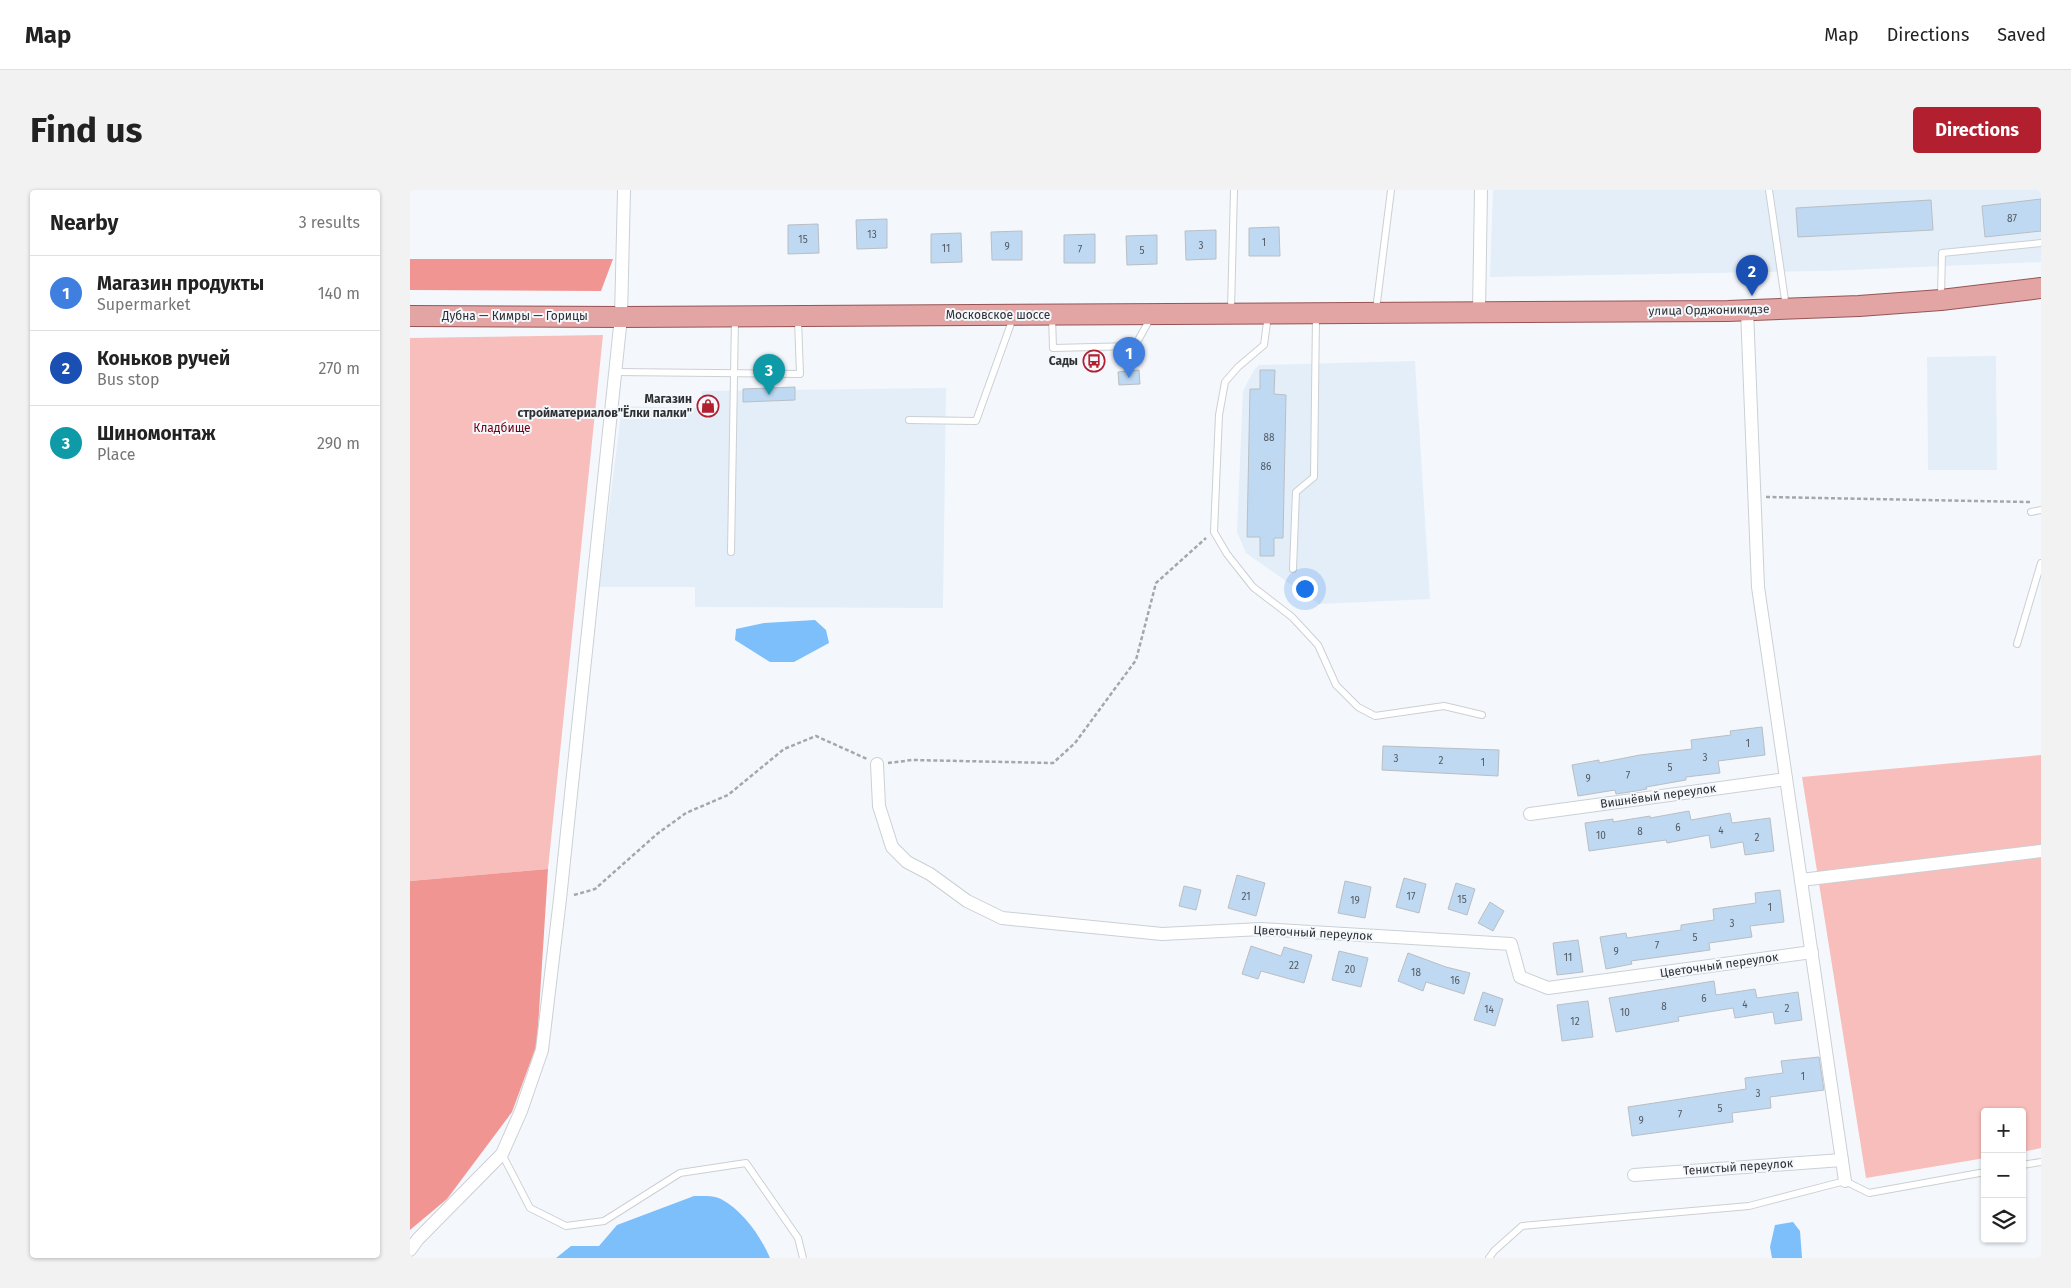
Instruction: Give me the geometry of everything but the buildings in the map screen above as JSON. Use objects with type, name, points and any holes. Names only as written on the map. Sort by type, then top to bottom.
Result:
[{"type":"main road","name":"улица Орджоникидзе","points":[[1376,313],[1747,310],[1941,300],[2041,288]]},
{"type":"main road","name":"Московское шоссе","points":[[621,317],[1376,313]]},
{"type":"main road","name":"Дубна — Кимры — Горицы","points":[[410,316],[621,317]]},
{"type":"street","points":[[410,1250],[418,1239],[502,1154],[521,1111],[542,1050],[560,899],[616,372],[621,317],[624,190]]},
{"type":"street","points":[[1479,311],[1481,190]]},
{"type":"street","points":[[1747,310],[1758,587],[1845,1181]]},
{"type":"street","name":"Цветочный переулок","points":[[877,764],[879,806],[892,847],[907,862],[930,874],[967,901],[1002,918],[1162,934],[1261,929],[1511,944],[1520,977],[1548,988],[1812,952]]},
{"type":"street","name":"Вишнёвый переулок","points":[[1530,814],[1786,779]]},
{"type":"street","points":[[1801,880],[2041,852]]},
{"type":"street","name":"Тенистый переулок","points":[[1634,1175],[1842,1160]]},
{"type":"lane","points":[[1231,314],[1234,190]]},
{"type":"lane","points":[[1376,313],[1391,190]]},
{"type":"lane","points":[[1770,190],[1786,308]]},
{"type":"lane","points":[[1941,300],[1942,253],[2041,243]]},
{"type":"lane","points":[[1052,315],[1053,348],[1135,346],[1152,314]]},
{"type":"lane","points":[[1268,314],[1264,345],[1238,366],[1226,382],[1219,415],[1214,532],[1227,554],[1253,587],[1292,617],[1318,645],[1336,685],[1358,706],[1375,716],[1444,706],[1482,715]]},
{"type":"lane","points":[[1293,569],[1296,492],[1314,477],[1316,314]]},
{"type":"lane","points":[[909,420],[976,421],[1014,315]]},
{"type":"lane","points":[[731,552],[735,316]]},
{"type":"lane","points":[[616,372],[800,374],[798,316]]},
{"type":"lane","points":[[2031,512],[2041,510]]},
{"type":"lane","points":[[2018,644],[2041,563]]},
{"type":"lane","points":[[502,1154],[530,1208],[566,1226],[604,1221],[680,1173],[746,1163],[798,1238],[803,1258]]},
{"type":"lane","points":[[2026,1164],[2041,1162]]},
{"type":"lane","points":[[1489,1258],[1494,1251],[1522,1226],[1749,1206],[1845,1181],[1869,1193],[1981,1173]]},
{"type":"path","points":[[1754,497],[2035,502]]},
{"type":"path","points":[[560,899],[595,890],[658,834],[686,813],[728,795],[784,749],[816,736],[877,764],[912,760],[1053,763],[1074,742],[1136,660],[1156,584],[1214,532]]},
{"type":"shaded area","points":[[1493,190],[2041,190],[2041,262],[1825,271],[1490,277]]},
{"type":"shaded area","points":[[410,259],[613,259],[601,291],[410,290]]},
{"type":"shaded area","points":[[1996,356],[1997,470],[1928,470],[1927,357]]},
{"type":"shaded area","points":[[1415,361],[1430,599],[1319,604],[1246,553],[1237,532],[1243,391],[1254,370],[1259,365]]},
{"type":"shaded area","points":[[946,388],[943,608],[695,607],[695,587],[599,587],[622,406],[701,408],[702,391]]},
{"type":"shaded area","points":[[548,869],[537,1044],[512,1112],[447,1199],[410,1230],[410,881]]},
{"type":"green space","name":"Кладбище","points":[[603,335],[548,869],[410,881],[410,338]]},
{"type":"green space","points":[[2041,755],[2041,1148],[2026,1151],[2026,1108],[1981,1108],[1981,1159],[1866,1178],[1802,777]]},
{"type":"water","points":[[815,620],[826,630],[829,643],[794,662],[770,662],[735,640],[736,629],[764,623]]},
{"type":"water","points":[[694,1196],[718,1198],[737,1210],[756,1232],[770,1258],[556,1258],[571,1246],[599,1246],[617,1225]]},
{"type":"water","points":[[1793,1222],[1800,1231],[1802,1258],[1772,1258],[1770,1247],[1775,1225]]},
{"type":"place","name":"Коньков ручей","points":[[1752,296]]},
{"type":"place","name":"Сады","points":[[1094,361]]},
{"type":"place","name":"Магазин продукты","points":[[1129,378]]},
{"type":"place","name":"Шиномонтаж","points":[[769,395]]},
{"type":"place","name":"Магазин стройматериалов\"Ёлки палки\"","points":[[708,406]]}]
